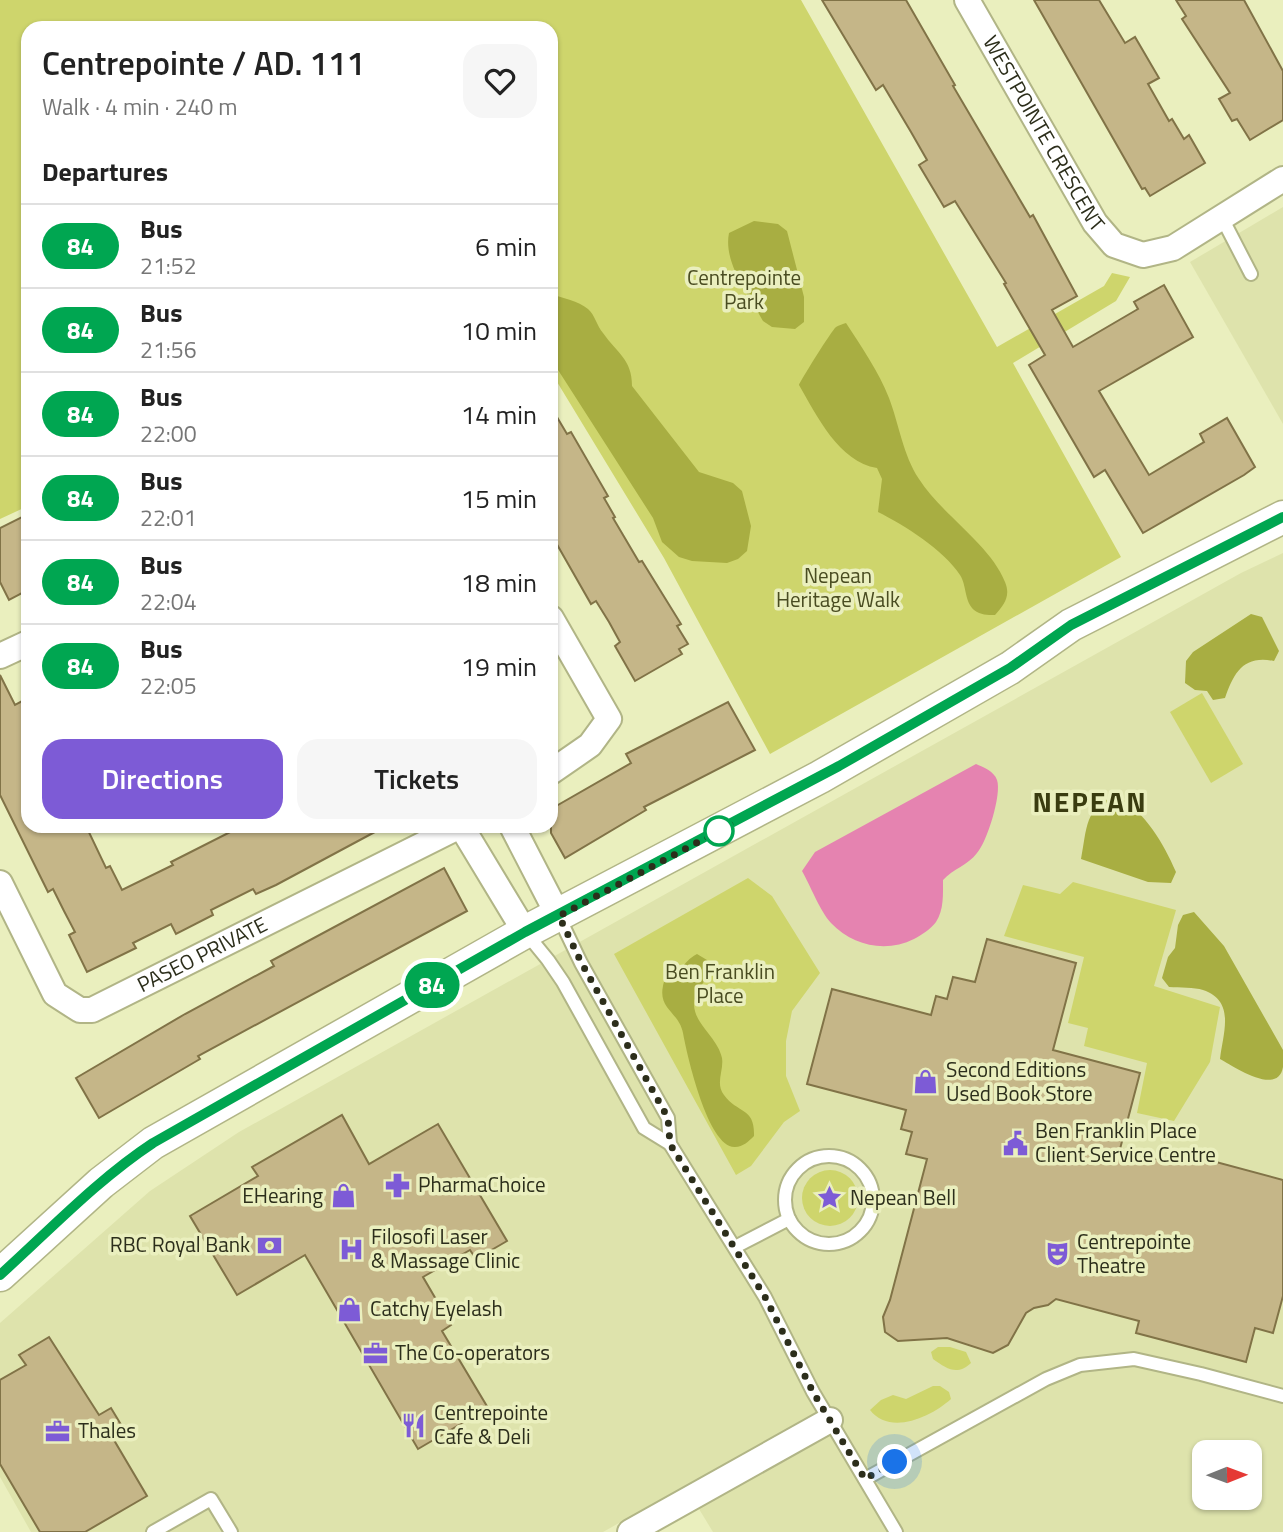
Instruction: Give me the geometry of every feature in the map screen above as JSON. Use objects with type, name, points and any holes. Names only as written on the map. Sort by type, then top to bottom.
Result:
[{"type":"street","name":"WESTPOINTE CRESCENT","points":[[967,0],[1095,223],[1114,244],[1143,255],[1173,247],[1283,179]]},
{"type":"street","points":[[0,1275],[85,1197],[128,1160],[153,1143],[525,932],[848,761],[1010,668],[1071,625],[1283,517]]},
{"type":"street","points":[[558,630],[609,719],[590,745],[558,767]]},
{"type":"street","points":[[0,656],[21,646]]},
{"type":"street","name":"PASEO PRIVATE","points":[[0,883],[55,994],[80,1010],[92,1010],[447,833]]},
{"type":"street","name":"PASEO PRIVATE","points":[[465,833],[525,932]]},
{"type":"street","points":[[516,833],[559,916]]},
{"type":"street","points":[[630,1532],[830,1420]]},
{"type":"lane","points":[[1221,216],[1251,274]]},
{"type":"lane","points":[[559,916],[581,962],[668,1118],[670,1144]]},
{"type":"lane","points":[[525,932],[563,982],[644,1128],[670,1144],[735,1247],[765,1297],[830,1420],[896,1532]]},
{"type":"lane","points":[[824,1155],[851,1160],[870,1181],[872,1210],[866,1225],[855,1236],[841,1243],[811,1241],[798,1232],[789,1220],[784,1206],[785,1192],[798,1167],[810,1159],[824,1155]]},
{"type":"lane","points":[[735,1247],[789,1220]]},
{"type":"lane","points":[[865,1479],[1046,1379],[1080,1365],[1134,1359],[1283,1396]]},
{"type":"lane","points":[[153,1532],[211,1499],[231,1532]]},
{"type":"shaded area","points":[[1283,207],[1283,424],[1190,262]]},
{"type":"shaded area","points":[[1283,553],[1283,1532],[713,1532],[685,1486],[603,1532],[31,1532],[0,1477],[0,1323],[150,1191],[239,1132],[1241,573]]},
{"type":"shaded area","points":[[976,764],[991,772],[997,780],[993,818],[977,853],[943,880],[942,907],[934,925],[914,939],[892,946],[870,945],[840,931],[823,912],[802,871],[815,852]]},
{"type":"green space","name":"Centrepointe Park","points":[[0,0],[801,0],[997,347],[1104,286],[1112,273],[1130,277],[1116,301],[1013,363],[1121,557],[770,754],[664,558],[558,384],[558,21],[21,21],[21,509],[0,519]]},
{"type":"green space","points":[[754,221],[778,224],[787,231],[804,297],[804,322],[795,329],[772,327],[763,321],[733,267],[728,244],[729,233]]},
{"type":"green space","points":[[558,296],[590,311],[627,363],[632,386],[699,472],[733,483],[742,491],[751,526],[747,551],[738,559],[727,563],[692,561],[679,557],[662,542],[653,518],[558,370]]},
{"type":"green space","points":[[846,323],[885,388],[905,450],[919,479],[998,568],[1007,592],[1006,600],[995,615],[974,610],[960,575],[944,556],[911,531],[878,512],[882,479],[877,468],[863,464],[840,447],[830,436],[799,385],[833,330]]},
{"type":"green space","points":[[1251,614],[1262,617],[1279,651],[1274,661],[1247,663],[1236,674],[1225,698],[1213,700],[1207,691],[1195,690],[1185,683],[1186,661],[1193,652]]},
{"type":"green space","points":[[1202,693],[1243,764],[1211,783],[1170,712]]},
{"type":"green space","points":[[1118,796],[1137,811],[1159,840],[1176,872],[1171,883],[1148,882],[1081,859],[1086,829],[1093,812],[1107,800]]},
{"type":"green space","name":"Ben Franklin Place","points":[[748,878],[772,896],[820,973],[792,1011],[786,1041],[786,1076],[800,1111],[784,1122],[751,1166],[736,1175],[614,954]]},
{"type":"green space","points":[[1073,882],[1176,910],[1154,986],[1220,1007],[1210,1062],[1174,1121],[1137,1113],[1147,1063],[1084,1046],[1088,1028],[1068,1023],[1084,957],[1004,936],[1023,885],[1060,894]]},
{"type":"green space","points":[[1194,912],[1224,946],[1283,1050],[1283,1067],[1279,1076],[1273,1079],[1254,1077],[1220,1059],[1225,1019],[1220,1002],[1213,995],[1199,989],[1169,987],[1162,978],[1168,957],[1175,948],[1178,925],[1183,915]]},
{"type":"green space","points":[[697,954],[707,960],[711,971],[696,996],[695,1012],[720,1051],[721,1090],[729,1101],[749,1115],[754,1127],[754,1136],[738,1147],[725,1143],[716,1133],[700,1099],[681,1026],[663,1000],[666,979]]},
{"type":"green space","points":[[830,1170],[841,1172],[850,1178],[856,1187],[856,1209],[850,1218],[841,1224],[830,1226],[819,1224],[810,1218],[804,1209],[802,1198],[804,1187],[810,1178],[819,1172]]},
{"type":"green space","points":[[938,1347],[950,1347],[966,1352],[971,1363],[957,1370],[947,1368],[933,1359],[931,1352]]},
{"type":"green space","points":[[933,1386],[940,1386],[949,1392],[951,1399],[922,1417],[899,1423],[888,1422],[878,1418],[870,1410],[881,1400],[893,1395],[906,1399]]},
{"type":"building","points":[[822,0],[906,0],[1030,217],[1033,215],[1077,296],[1052,310],[1073,347],[1138,309],[1134,302],[1164,285],[1193,337],[1099,391],[1149,475],[1204,442],[1200,434],[1227,418],[1255,467],[1143,533],[1105,470],[1094,477],[1029,365],[1045,355],[1004,284],[1006,283],[955,201],[944,207],[919,165],[927,160],[911,132],[883,85],[876,90]]},
{"type":"building","points":[[1034,0],[1099,0],[1125,43],[1135,37],[1159,78],[1148,84],[1169,121],[1172,119],[1184,139],[1189,135],[1205,163],[1150,196],[1145,188],[1142,189]]},
{"type":"building","points":[[1176,0],[1244,0],[1283,71],[1283,120],[1250,140],[1237,119],[1232,121],[1219,99],[1230,93],[1182,19],[1186,16]]},
{"type":"building","points":[[558,419],[567,434],[571,432],[608,496],[604,498],[615,517],[613,518],[681,624],[677,626],[688,644],[679,649],[682,654],[635,681],[615,646],[620,642],[609,622],[596,601],[591,604],[558,546]]},
{"type":"building","points":[[21,518],[21,594],[9,600],[0,582],[0,528]]},
{"type":"building","points":[[0,675],[15,705],[21,702],[21,833],[89,833],[106,868],[110,866],[122,890],[228,833],[373,833],[276,885],[256,894],[253,889],[211,910],[213,915],[176,934],[171,924],[133,943],[136,948],[87,972],[69,935],[75,932],[53,889],[48,892],[0,795]]},
{"type":"building","points":[[728,702],[755,750],[644,807],[646,810],[565,858],[551,833],[558,833],[558,805],[631,763],[626,754]]},
{"type":"building","points":[[444,868],[467,911],[198,1056],[200,1059],[99,1118],[76,1078],[274,966],[271,961]]},
{"type":"building","name":"Ben Franklin Place Client Service Centre","points":[[987,939],[1076,963],[1053,1050],[1140,1073],[1120,1149],[1171,1163],[1175,1151],[1283,1180],[1283,1296],[1273,1333],[1255,1328],[1246,1362],[1136,1333],[1139,1321],[1056,1299],[1026,1313],[1008,1345],[993,1353],[947,1338],[898,1341],[885,1332],[883,1317],[890,1300],[927,1159],[906,1154],[912,1132],[901,1129],[906,1110],[807,1084],[832,989],[931,1015],[936,996],[947,999],[953,977],[975,982]]},
{"type":"building","points":[[342,1115],[369,1164],[438,1124],[507,1241],[476,1259],[470,1250],[423,1277],[451,1325],[442,1331],[488,1408],[418,1449],[305,1255],[237,1295],[190,1216],[258,1176],[252,1167]]},
{"type":"building","name":"Thales","points":[[49,1337],[99,1415],[111,1408],[123,1428],[111,1435],[147,1496],[85,1532],[40,1532],[0,1464],[0,1380],[26,1365],[19,1355]]},
{"type":"bus line","name":"84","points":[[0,1275],[85,1197],[128,1160],[153,1143],[525,932],[583,904],[839,766],[1010,668],[1071,625],[1283,517]]},
{"type":"place","name":"Second Editions Used Book Store","points":[[926,1082]]},
{"type":"place","name":"Ben Franklin Place Client Service Centre","points":[[1015,1143]]},
{"type":"place","name":"PharmaChoice","points":[[398,1185]]},
{"type":"place","name":"EHearing","points":[[343,1196]]},
{"type":"place","name":"Nepean Bell","points":[[830,1198]]},
{"type":"place","name":"RBC Royal Bank","points":[[270,1245]]},
{"type":"place","name":"Filosofi Laser & Massage Clinic","points":[[351,1249]]},
{"type":"place","name":"Centrepointe Theatre","points":[[1057,1254]]},
{"type":"place","name":"Catchy Eyelash","points":[[350,1309]]},
{"type":"place","name":"The Co-operators","points":[[375,1353]]},
{"type":"place","name":"Centrepointe Cafe & Deli","points":[[414,1425]]},
{"type":"place","name":"Thales","points":[[58,1431]]},
{"type":"district","name":"NEPEAN","points":[[1090,802]]},
{"type":"route","points":[[719,831],[730,825],[559,916],[581,962],[668,1118],[670,1144],[765,1297],[813,1392],[865,1479],[895,1462]]},
{"type":"park label","name":"Nepean Heritage Walk","points":[[838,588]]}]
